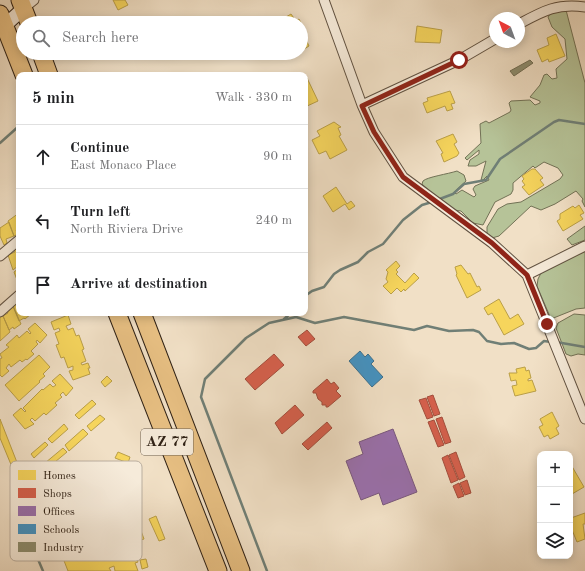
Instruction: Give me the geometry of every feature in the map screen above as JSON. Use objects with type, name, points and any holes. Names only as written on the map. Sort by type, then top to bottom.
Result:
[{"type":"highway","points":[[1,23],[16,57]]},
{"type":"highway","points":[[17,60],[23,72]]},
{"type":"highway","points":[[43,60],[48,72]]},
{"type":"highway","name":"AZ 77","points":[[119,316],[218,571]]},
{"type":"highway","name":"AZ 77","points":[[143,316],[241,571]]},
{"type":"street","points":[[324,0],[362,106],[374,132],[403,177],[492,243],[527,275],[585,419]]},
{"type":"street","points":[[525,21],[555,7],[566,5],[585,7]]},
{"type":"street","points":[[1,23],[27,8]]},
{"type":"street","points":[[362,106],[459,60],[489,42]]},
{"type":"street","points":[[0,256],[16,243]]},
{"type":"street","points":[[527,275],[585,246]]},
{"type":"street","points":[[0,312],[16,298]]},
{"type":"green space","points":[[566,10],[585,83],[585,207],[582,201],[583,199],[576,191],[555,204],[541,210],[531,206],[499,236],[492,238],[487,235],[487,227],[498,209],[507,204],[521,202],[560,179],[563,175],[558,168],[544,162],[535,168],[533,166],[513,183],[513,190],[511,194],[495,202],[483,225],[473,223],[461,211],[454,210],[436,197],[422,184],[423,181],[429,178],[457,171],[464,175],[466,181],[454,192],[456,194],[462,190],[474,197],[476,195],[473,189],[475,186],[489,180],[487,176],[481,180],[486,161],[476,166],[468,166],[470,160],[479,154],[479,150],[467,160],[465,158],[481,143],[480,124],[486,121],[489,123],[510,112],[511,110],[509,103],[511,101],[530,100],[535,105],[540,103],[540,101],[530,97],[540,85],[544,75],[547,74],[552,79],[557,78],[556,69],[567,59],[565,39],[552,27],[548,17],[551,13]]},
{"type":"green space","points":[[585,226],[585,240],[572,245],[567,239]]},
{"type":"green space","points":[[585,251],[585,308],[576,309],[551,319],[537,286],[538,279],[542,271]]},
{"type":"green space","points":[[574,314],[585,315],[585,355],[578,354],[571,356],[566,354],[556,328],[558,323]]},
{"type":"building: Homes","points":[[113,0],[125,0],[128,5],[118,10]]},
{"type":"building: Homes","points":[[417,26],[442,30],[440,43],[415,42]]},
{"type":"building: Homes","points":[[556,34],[565,56],[549,62],[548,59],[542,62],[537,50],[549,45],[547,38]]},
{"type":"building: Homes","points":[[308,80],[318,101],[308,106]]},
{"type":"building: Homes","points":[[450,91],[455,103],[451,104],[453,109],[447,111],[445,106],[427,113],[423,103],[428,101],[427,98]]},
{"type":"building: Homes","points":[[334,122],[341,127],[338,128],[341,135],[339,136],[347,150],[330,159],[326,151],[319,154],[312,140],[320,136],[317,131]]},
{"type":"building: Homes","points":[[453,134],[457,142],[454,144],[459,153],[457,156],[444,162],[441,154],[443,153],[436,141]]},
{"type":"building: Homes","points":[[532,169],[535,169],[543,178],[540,180],[544,185],[529,195],[522,187],[525,185],[522,181],[524,179],[522,176]]},
{"type":"building: Homes","points":[[336,187],[347,204],[351,201],[355,206],[349,210],[345,204],[333,212],[323,196]]},
{"type":"building: Homes","points":[[579,205],[584,213],[580,215],[583,219],[563,231],[557,221],[560,219],[560,214],[573,206],[575,208]]},
{"type":"building: Homes","points":[[16,215],[16,235],[14,236],[8,221]]},
{"type":"building: Homes","points":[[9,222],[14,236],[6,239],[7,243],[4,245],[0,236],[0,228]]},
{"type":"building: Homes","points":[[16,248],[16,268],[13,270],[8,255],[15,252],[14,249]]},
{"type":"building: Homes","points":[[396,261],[400,266],[396,270],[398,272],[396,274],[405,283],[414,273],[419,278],[405,291],[404,289],[401,292],[397,288],[391,294],[383,286],[388,282],[386,279],[388,272],[386,270]]},
{"type":"building: Homes","points":[[461,265],[468,274],[470,273],[477,287],[479,286],[481,290],[467,298],[456,275],[455,267]]},
{"type":"building: Homes","points":[[499,299],[510,319],[518,314],[524,324],[504,335],[492,313],[488,315],[484,308]]},
{"type":"building: Homes","points":[[16,304],[16,314],[13,306]]},
{"type":"building: Homes","points":[[13,306],[16,316],[17,316],[21,324],[14,329],[13,327],[9,330],[3,316],[8,313],[7,311]]},
{"type":"building: Homes","points":[[3,316],[10,332],[0,341],[0,317]]},
{"type":"building: Homes","points":[[17,316],[29,316],[25,319],[24,318],[19,321]]},
{"type":"building: Homes","points":[[68,316],[71,324],[66,326],[68,330],[73,328],[76,336],[79,335],[86,361],[81,363],[82,365],[88,363],[90,374],[73,380],[69,371],[73,370],[73,366],[68,368],[64,357],[61,358],[56,345],[59,344],[55,333],[60,331],[59,328],[54,330],[51,322]]},
{"type":"building: Homes","points":[[35,323],[47,335],[40,343],[37,340],[36,342],[38,344],[31,351],[34,354],[27,360],[26,359],[22,362],[20,360],[11,367],[9,364],[6,368],[9,371],[2,377],[0,375],[0,359],[2,358],[0,354],[9,347],[6,345],[17,335],[19,338],[27,331],[30,334],[31,333],[28,329]]},
{"type":"building: Homes","points":[[39,355],[50,367],[43,374],[45,376],[39,381],[40,382],[19,401],[5,385]]},
{"type":"building: Homes","points":[[525,367],[526,371],[529,370],[531,378],[528,379],[528,381],[532,380],[536,391],[515,396],[512,386],[517,385],[516,380],[511,381],[509,373],[517,373],[516,369]]},
{"type":"building: Homes","points":[[60,374],[73,388],[66,396],[63,392],[60,395],[62,397],[55,403],[57,405],[46,415],[44,413],[35,421],[32,418],[30,420],[34,424],[25,429],[13,415],[21,408],[25,412],[26,411],[23,408],[42,389],[43,390],[50,384],[53,387],[56,385],[52,381]]},
{"type":"building: Homes","points":[[107,376],[112,381],[105,387],[101,382]]},
{"type":"building: Homes","points":[[92,400],[96,404],[79,419],[75,415]]},
{"type":"building: Homes","points":[[552,412],[559,426],[556,428],[559,434],[550,439],[548,435],[544,437],[539,427],[543,425],[540,419]]},
{"type":"building: Homes","points":[[100,415],[105,419],[91,431],[87,426]]},
{"type":"building: Homes","points":[[0,419],[16,461],[10,462],[0,438]]},
{"type":"building: Homes","points":[[64,424],[68,429],[52,443],[48,439]]},
{"type":"building: Homes","points":[[83,429],[88,434],[69,451],[65,445]]},
{"type":"building: Homes","points":[[45,442],[48,445],[34,458],[31,454]]},
{"type":"building: Homes","points":[[63,448],[67,452],[56,461],[47,461]]},
{"type":"building: Homes","points":[[118,452],[130,457],[129,461],[123,461],[115,458]]},
{"type":"building: Homes","points":[[573,468],[584,487],[573,493]]},
{"type":"building: Homes","points":[[585,513],[585,524],[583,524],[585,539],[577,542],[573,532],[573,517]]},
{"type":"building: Homes","points":[[156,516],[165,539],[159,541],[149,519]]},
{"type":"building: Homes","points":[[146,559],[148,567],[142,569],[140,561]]},
{"type":"building: Homes","points":[[64,561],[138,562],[135,563],[138,571],[115,571],[114,566],[109,568],[111,571],[68,571]]},
{"type":"building: Shops","points":[[307,330],[315,339],[306,346],[298,337]]},
{"type":"building: Shops","points":[[274,354],[284,365],[255,390],[245,379]]},
{"type":"building: Shops","points":[[327,379],[331,384],[334,382],[339,388],[336,391],[341,396],[326,407],[326,405],[322,405],[322,402],[318,399],[316,393],[313,393],[313,391]]},
{"type":"building: Shops","points":[[433,395],[440,414],[434,416],[427,397]]},
{"type":"building: Shops","points":[[426,398],[433,417],[427,419],[419,400]]},
{"type":"building: Shops","points":[[295,405],[304,415],[282,434],[275,423]]},
{"type":"building: Shops","points":[[442,417],[451,442],[445,444],[436,419]]},
{"type":"building: Shops","points":[[434,420],[444,445],[438,447],[428,422]]},
{"type":"building: Shops","points":[[327,422],[332,428],[308,450],[302,444]]},
{"type":"building: Shops","points":[[456,452],[465,477],[459,480],[449,455]]},
{"type":"building: Shops","points":[[448,455],[458,480],[451,483],[442,458]]},
{"type":"building: Shops","points":[[467,480],[471,493],[465,495],[460,483]]},
{"type":"building: Shops","points":[[459,483],[464,496],[458,498],[453,486]]},
{"type":"building: Offices","points":[[393,429],[417,492],[383,505],[379,493],[361,500],[346,461],[363,454],[359,442]]},
{"type":"building: Schools","points":[[360,351],[365,357],[368,354],[374,361],[371,364],[383,377],[372,387],[349,361]]},
{"type":"building: Industry","points":[[530,60],[533,63],[514,76],[510,71]]},
{"type":"waterway","points":[[437,200],[453,194],[464,184],[486,180],[500,159],[554,122],[559,120],[585,124]]},
{"type":"waterway","points":[[0,143],[16,129]]},
{"type":"waterway","points":[[308,294],[324,287],[334,274],[358,262],[368,252],[383,244],[403,220],[422,205],[432,202]]},
{"type":"waterway","points":[[284,319],[288,316]]},
{"type":"waterway","points":[[267,571],[201,397],[205,379],[246,338],[269,323],[296,317],[315,323],[344,317],[414,330],[427,326],[449,331],[473,330],[479,332],[487,341],[501,344],[514,343],[529,349],[536,348],[544,341],[551,342]]},
{"type":"waterway","points":[[556,342],[585,347]]},
{"type":"waterway","points":[[39,561],[43,571]]},
{"type":"route","points":[[459,60],[362,106],[374,132],[403,177],[492,243],[527,275],[547,324]]}]
